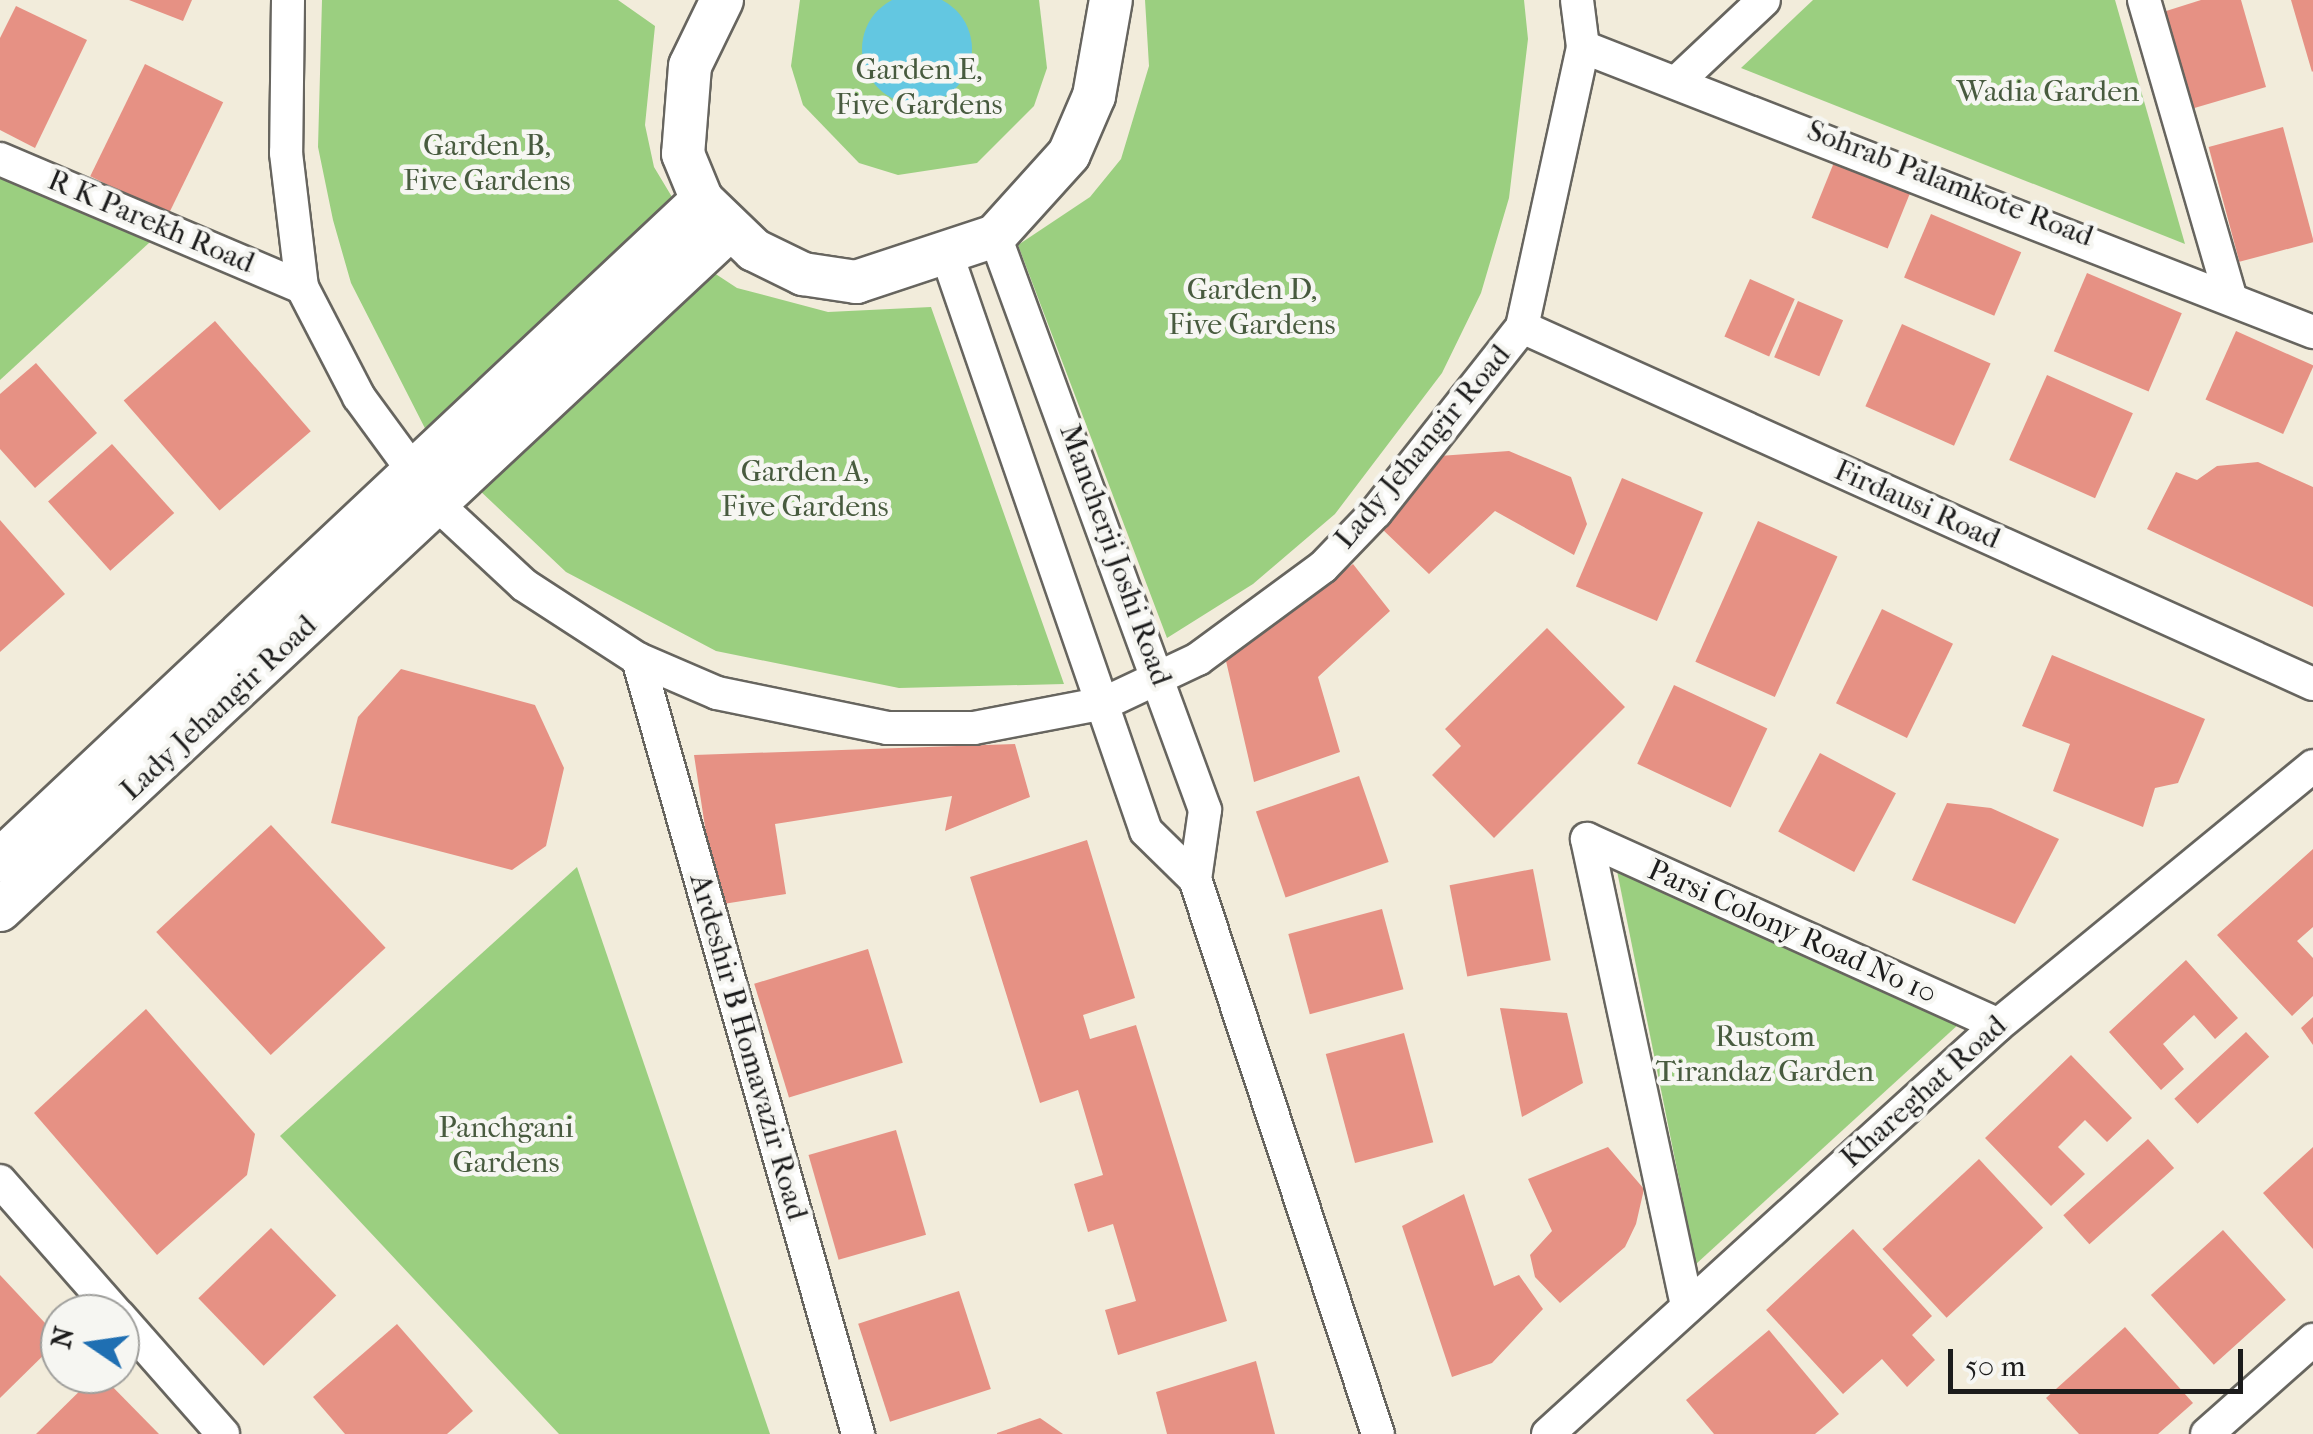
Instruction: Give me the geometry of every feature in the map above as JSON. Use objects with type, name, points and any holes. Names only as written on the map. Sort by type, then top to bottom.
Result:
[{"type":"street","name":"Lady Jehangir Road","points":[[288,0],[286,153],[302,288],[359,397],[426,490],[524,585],[638,659],[767,707],[887,728],[974,728],[1104,703],[1161,676],[1323,567],[1522,327],[1582,47],[1576,0]]},
{"type":"street","points":[[722,0],[690,66],[683,154],[715,215],[803,274],[856,282],[948,255],[995,236],[1069,154],[1094,96],[1112,0]]},
{"type":"street","points":[[1680,79],[1764,0]]},
{"type":"street","points":[[2144,0],[2228,292]]},
{"type":"street","name":"Sohrab Palamkote Road","points":[[1582,47],[1680,79],[2228,292],[2313,332]]},
{"type":"street","name":"R K Parekh Road","points":[[0,159],[302,288]]},
{"type":"street","name":"Lady Jehangir Road","points":[[0,910],[426,490],[715,215]]},
{"type":"street","name":"Mancherji Joshi Road","points":[[995,236],[1161,676],[1206,810],[1196,879],[1378,1434]]},
{"type":"street","name":"Mancherji Joshi Road","points":[[948,255],[1146,831],[1196,879]]},
{"type":"street","name":"Firdausi Road","points":[[1522,327],[2313,684]]},
{"type":"street","points":[[0,860],[426,490]]},
{"type":"street","name":"Ardeshir B Homavazir Road","points":[[638,659],[858,1434]]},
{"type":"street","name":"Khareghat Road","points":[[1548,1434],[1998,1024],[2313,766]]},
{"type":"street","name":"Parsi Colony Road No 10","points":[[1687,1306],[1587,840],[1998,1024]]},
{"type":"street","points":[[0,1181],[99,1294]]},
{"type":"street","points":[[140,1341],[223,1434]]},
{"type":"street","points":[[2206,1434],[2309,1350]]},
{"type":"green space","name":"Garden B, Five Gardens","points":[[322,0],[618,0],[655,26],[645,125],[654,167],[681,212],[434,446],[351,283],[333,220],[318,147]]},
{"type":"green space","name":"Garden E, Five Gardens","points":[[800,0],[1039,0],[1047,68],[1034,106],[977,163],[898,175],[859,163],[803,105],[791,66]]},
{"type":"green space","name":"Garden D, Five Gardens","points":[[1145,0],[1524,0],[1528,39],[1509,198],[1481,293],[1442,373],[1335,514],[1253,584],[1167,638],[1018,245],[1090,197],[1121,159],[1149,66]]},
{"type":"green space","name":"Wadia Garden","points":[[1813,0],[2115,0],[2185,244],[1741,68]]},
{"type":"green space","points":[[0,176],[150,242],[0,380]]},
{"type":"green space","name":"Garden A, Five Gardens","points":[[705,267],[737,288],[828,312],[931,307],[1064,684],[899,688],[716,651],[566,572],[477,488]]},
{"type":"green space","name":"Rustom Tirandaz Garden","points":[[1616,866],[1960,1023],[1696,1264]]},
{"type":"green space","name":"Panchgani Gardens","points":[[577,867],[770,1434],[559,1434],[280,1136]]},
{"type":"water","points":[[917,-6],[938,-2],[956,10],[968,28],[972,49],[968,70],[956,88],[938,100],[917,104],[896,100],[878,88],[866,70],[862,49],[866,28],[878,10],[896,-2]]},
{"type":"building","points":[[129,0],[192,0],[183,21]]},
{"type":"building","points":[[2201,0],[2241,0],[2266,87],[2191,109],[2163,12]]},
{"type":"building","points":[[2291,0],[2313,0],[2312,72]]},
{"type":"building","points":[[16,6],[87,40],[35,148],[0,130],[0,38]]},
{"type":"building","points":[[145,64],[223,102],[168,214],[90,176]]},
{"type":"building","points":[[2283,127],[2313,242],[2239,262],[2209,147]]},
{"type":"building","points":[[1839,150],[1915,181],[1888,248],[1812,218]]},
{"type":"building","points":[[1931,214],[2021,252],[1994,316],[1904,278]]},
{"type":"building","points":[[2087,273],[2182,313],[2149,391],[2054,351]]},
{"type":"building","points":[[1750,279],[1795,299],[1769,356],[1724,337]]},
{"type":"building","points":[[1798,301],[1843,320],[1819,376],[1774,357]]},
{"type":"building","points":[[215,321],[311,431],[219,511],[124,400]]},
{"type":"building","points":[[1902,324],[1991,363],[1954,446],[1865,406]]},
{"type":"building","points":[[2236,331],[2313,365],[2283,434],[2205,400]]},
{"type":"building","points":[[36,363],[97,433],[35,488],[0,449],[0,394]]},
{"type":"building","points":[[2047,375],[2133,413],[2095,498],[2009,460]]},
{"type":"building","points":[[112,444],[174,513],[110,571],[48,502]]},
{"type":"building","points":[[1509,451],[1571,477],[1587,524],[1574,555],[1495,511],[1429,574],[1381,528],[1439,456]]},
{"type":"building","points":[[2258,462],[2313,487],[2313,607],[2147,529],[2176,472],[2197,480],[2217,466]]},
{"type":"building","points":[[1622,478],[1703,512],[1657,621],[1576,587]]},
{"type":"building","points":[[0,520],[65,594],[0,652]]},
{"type":"building","points":[[1758,521],[1837,556],[1775,697],[1695,662]]},
{"type":"building","points":[[1353,564],[1390,611],[1318,677],[1340,752],[1254,782],[1226,661]]},
{"type":"building","points":[[1882,609],[1953,644],[1907,738],[1836,703]]},
{"type":"building","points":[[1547,628],[1625,707],[1494,838],[1432,775],[1461,746],[1445,729]]},
{"type":"building","points":[[2052,655],[2205,719],[2178,783],[2155,788],[2143,827],[2053,791],[2070,744],[2022,726]]},
{"type":"building","points":[[401,669],[535,705],[564,768],[546,846],[512,870],[331,823],[358,717]]},
{"type":"building","points":[[1674,685],[1767,729],[1731,807],[1637,764]]},
{"type":"building","points":[[1015,744],[1030,797],[945,831],[952,796],[775,824],[786,894],[717,905],[694,755]]},
{"type":"building","points":[[1820,753],[1896,793],[1854,872],[1778,832]]},
{"type":"building","points":[[1359,776],[1389,862],[1286,898],[1256,811]]},
{"type":"building","points":[[1947,803],[1991,808],[2059,839],[2015,924],[1912,880]]},
{"type":"building","points":[[271,825],[386,948],[271,1055],[156,932]]},
{"type":"building","points":[[1087,840],[1135,998],[1083,1015],[1090,1039],[1136,1025],[1227,1321],[1118,1355],[1105,1310],[1136,1301],[1113,1224],[1088,1232],[1074,1184],[1103,1175],[1078,1090],[1040,1103],[970,877]]},
{"type":"building","points":[[2313,849],[2313,927],[2297,941],[2313,958],[2313,996],[2292,1016],[2217,935]]},
{"type":"building","points":[[1533,869],[1551,960],[1467,977],[1450,885]]},
{"type":"building","points":[[1382,909],[1403,989],[1310,1014],[1288,934]]},
{"type":"building","points":[[868,949],[903,1063],[789,1098],[754,984]]},
{"type":"building","points":[[2186,960],[2238,1018],[2215,1039],[2194,1015],[2163,1044],[2184,1069],[2161,1090],[2109,1032]]},
{"type":"building","points":[[1500,1008],[1567,1013],[1583,1083],[1522,1117]]},
{"type":"building","points":[[146,1009],[255,1134],[247,1175],[157,1255],[34,1113]]},
{"type":"building","points":[[2313,1017],[2313,1045],[2301,1028]]},
{"type":"building","points":[[2246,1032],[2269,1057],[2198,1124],[2174,1099]]},
{"type":"building","points":[[1404,1033],[1433,1142],[1355,1163],[1326,1054]]},
{"type":"building","points":[[2071,1055],[2132,1118],[2107,1142],[2085,1120],[2058,1147],[2085,1174],[2051,1206],[1985,1138]]},
{"type":"building","points":[[896,1130],[926,1235],[839,1260],[809,1155]]},
{"type":"building","points":[[2148,1139],[2174,1168],[2089,1244],[2063,1215]]},
{"type":"building","points":[[1608,1147],[1644,1189],[1636,1224],[1625,1247],[1560,1303],[1535,1277],[1530,1255],[1552,1231],[1528,1179]]},
{"type":"building","points":[[2313,1147],[2313,1249],[2263,1193]]},
{"type":"building","points":[[1979,1159],[2043,1228],[1947,1318],[1882,1249]]},
{"type":"building","points":[[1464,1194],[1494,1286],[1519,1275],[1543,1309],[1492,1363],[1452,1377],[1402,1226]]},
{"type":"building","points":[[271,1228],[336,1296],[264,1366],[198,1298]]},
{"type":"building","points":[[1853,1229],[1932,1316],[1912,1335],[1935,1360],[1907,1387],[1882,1359],[1843,1394],[1766,1310]]},
{"type":"building","points":[[2223,1230],[2286,1300],[2214,1365],[2151,1295]]},
{"type":"building","points":[[0,1275],[40,1318],[40,1359],[0,1398]]},
{"type":"building","points":[[959,1291],[991,1389],[890,1422],[858,1324]]},
{"type":"building","points":[[397,1324],[473,1411],[447,1434],[345,1434],[313,1397]]},
{"type":"building","points":[[2125,1327],[2193,1403],[2158,1434],[2079,1434],[2046,1398]]},
{"type":"building","points":[[1769,1330],[1839,1414],[1815,1434],[1714,1434],[1686,1400]]},
{"type":"building","points":[[1256,1361],[1275,1434],[1167,1434],[1156,1392]]},
{"type":"building","points":[[77,1394],[120,1394],[159,1434],[36,1434]]},
{"type":"building","points":[[1040,1418],[1063,1434],[997,1434],[997,1433]]}]
